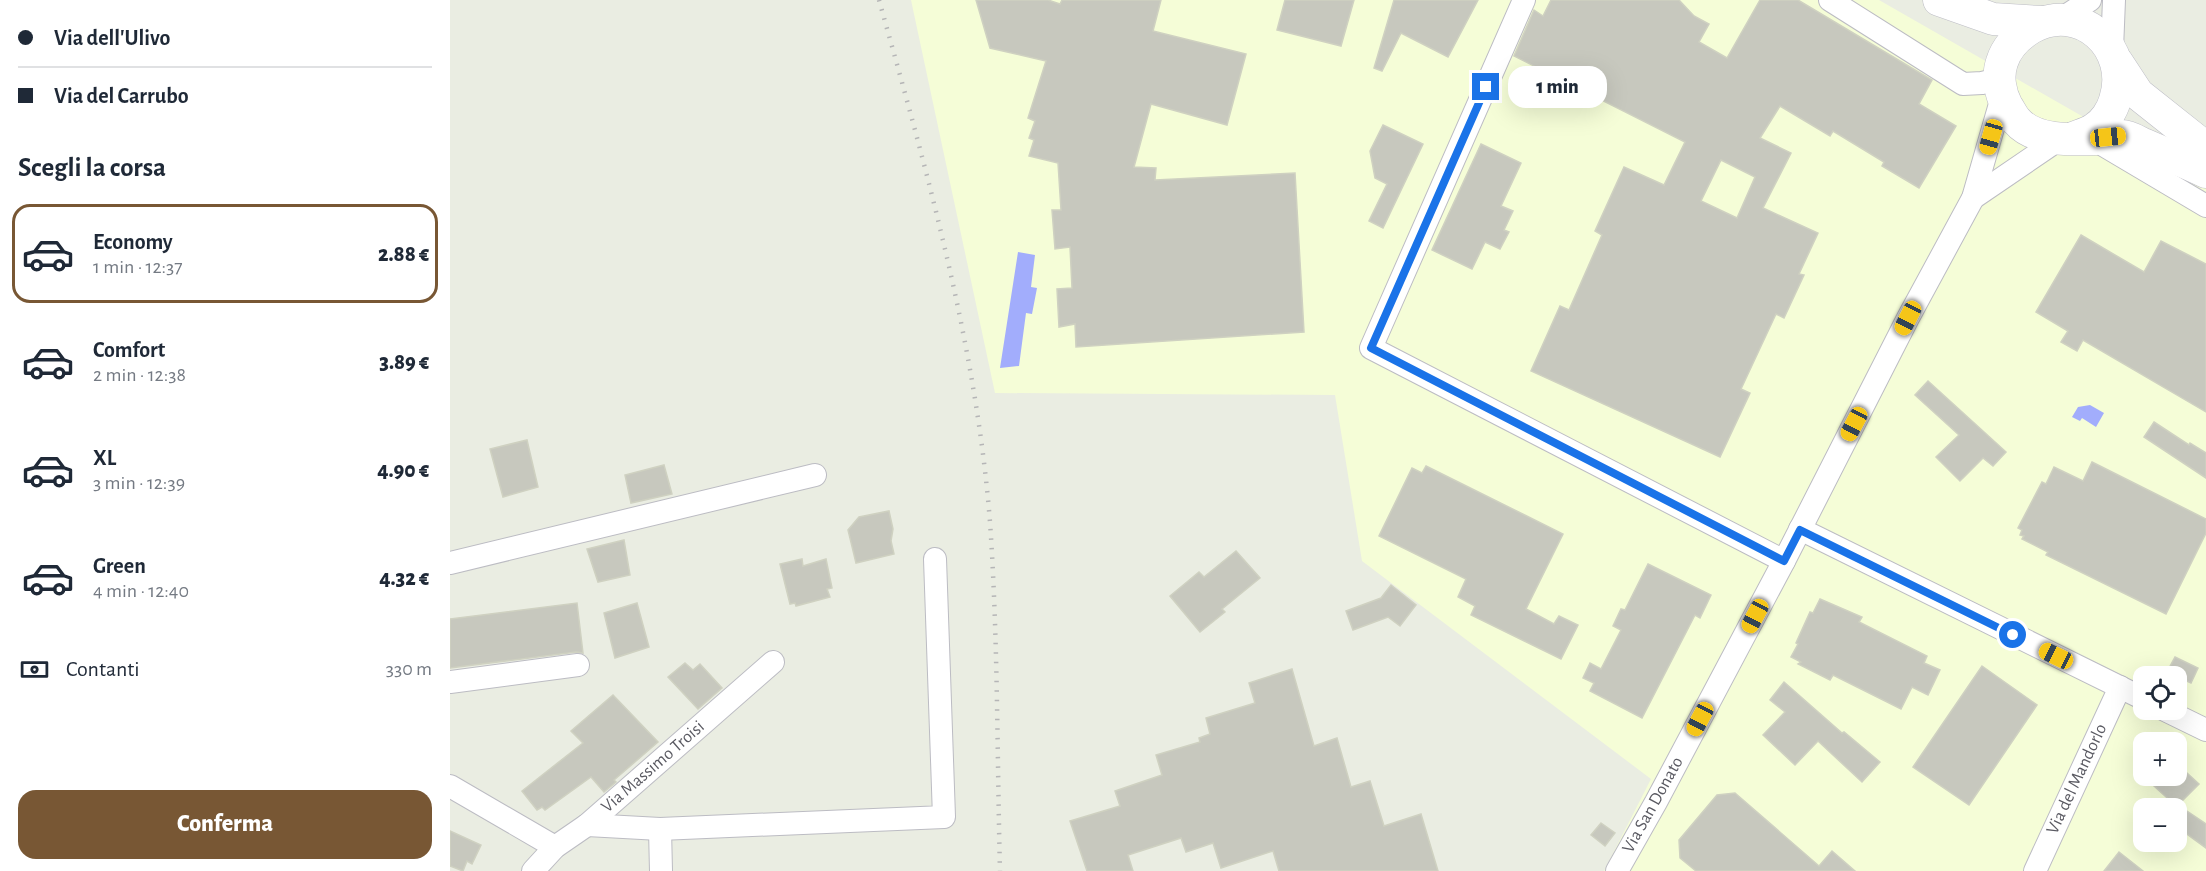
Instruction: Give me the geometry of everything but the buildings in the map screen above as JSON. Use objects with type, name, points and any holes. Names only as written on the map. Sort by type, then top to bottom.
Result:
[{"type":"main road","points":[[1941,1],[1978,34],[2001,79],[2018,122],[2044,137],[2123,136],[2206,172]]},
{"type":"main road","points":[[1941,1],[1993,19],[2076,21],[2091,27],[2103,37],[2138,94],[2206,148]]},
{"type":"main road","points":[[2001,79],[2016,37],[2051,20]]},
{"type":"main road","points":[[2076,138],[2096,128],[2112,110],[2120,86],[2115,55]]},
{"type":"street","points":[[1524,0],[1371,348],[1784,561]]},
{"type":"street","points":[[1830,0],[1963,84],[2001,79],[1973,198]]},
{"type":"street","points":[[2051,20],[2090,0]]},
{"type":"street","points":[[2114,0],[2115,55]]},
{"type":"street","points":[[1973,198],[2076,138],[2206,206]]},
{"type":"street","name":"Via San Donato","points":[[1617,871],[1784,561],[1908,318],[1973,198]]},
{"type":"street","points":[[450,563],[815,475]]},
{"type":"street","points":[[1800,530],[2133,694]]},
{"type":"street","points":[[587,825],[660,829],[944,817],[935,559]]},
{"type":"street","name":"Via Massimo Troisi","points":[[532,871],[555,848],[587,825],[773,663]]},
{"type":"street","points":[[450,682],[578,665]]},
{"type":"street","name":"Via del Mandorlo","points":[[2035,871],[2120,687]]},
{"type":"street","points":[[2186,720],[2206,730]]},
{"type":"street","points":[[450,786],[555,848],[556,871]]},
{"type":"street","points":[[660,829],[661,871]]},
{"type":"shaded area","points":[[911,0],[1879,0],[2206,187],[2206,871],[1604,871],[1651,779],[1362,561],[1335,395],[995,393]]},
{"type":"water","points":[[1018,252],[1035,255],[1031,287],[1037,288],[1032,314],[1026,313],[1019,366],[1000,368]]},
{"type":"water","points":[[2090,405],[2104,413],[2096,427],[2082,418],[2080,421],[2072,417],[2078,407]]},
{"type":"railway","points":[[879,0],[932,194],[974,390],[990,522],[995,609],[1000,871]]},
{"type":"route","points":[[1486,87],[1371,348],[1784,561],[1800,530],[2013,635]]}]
